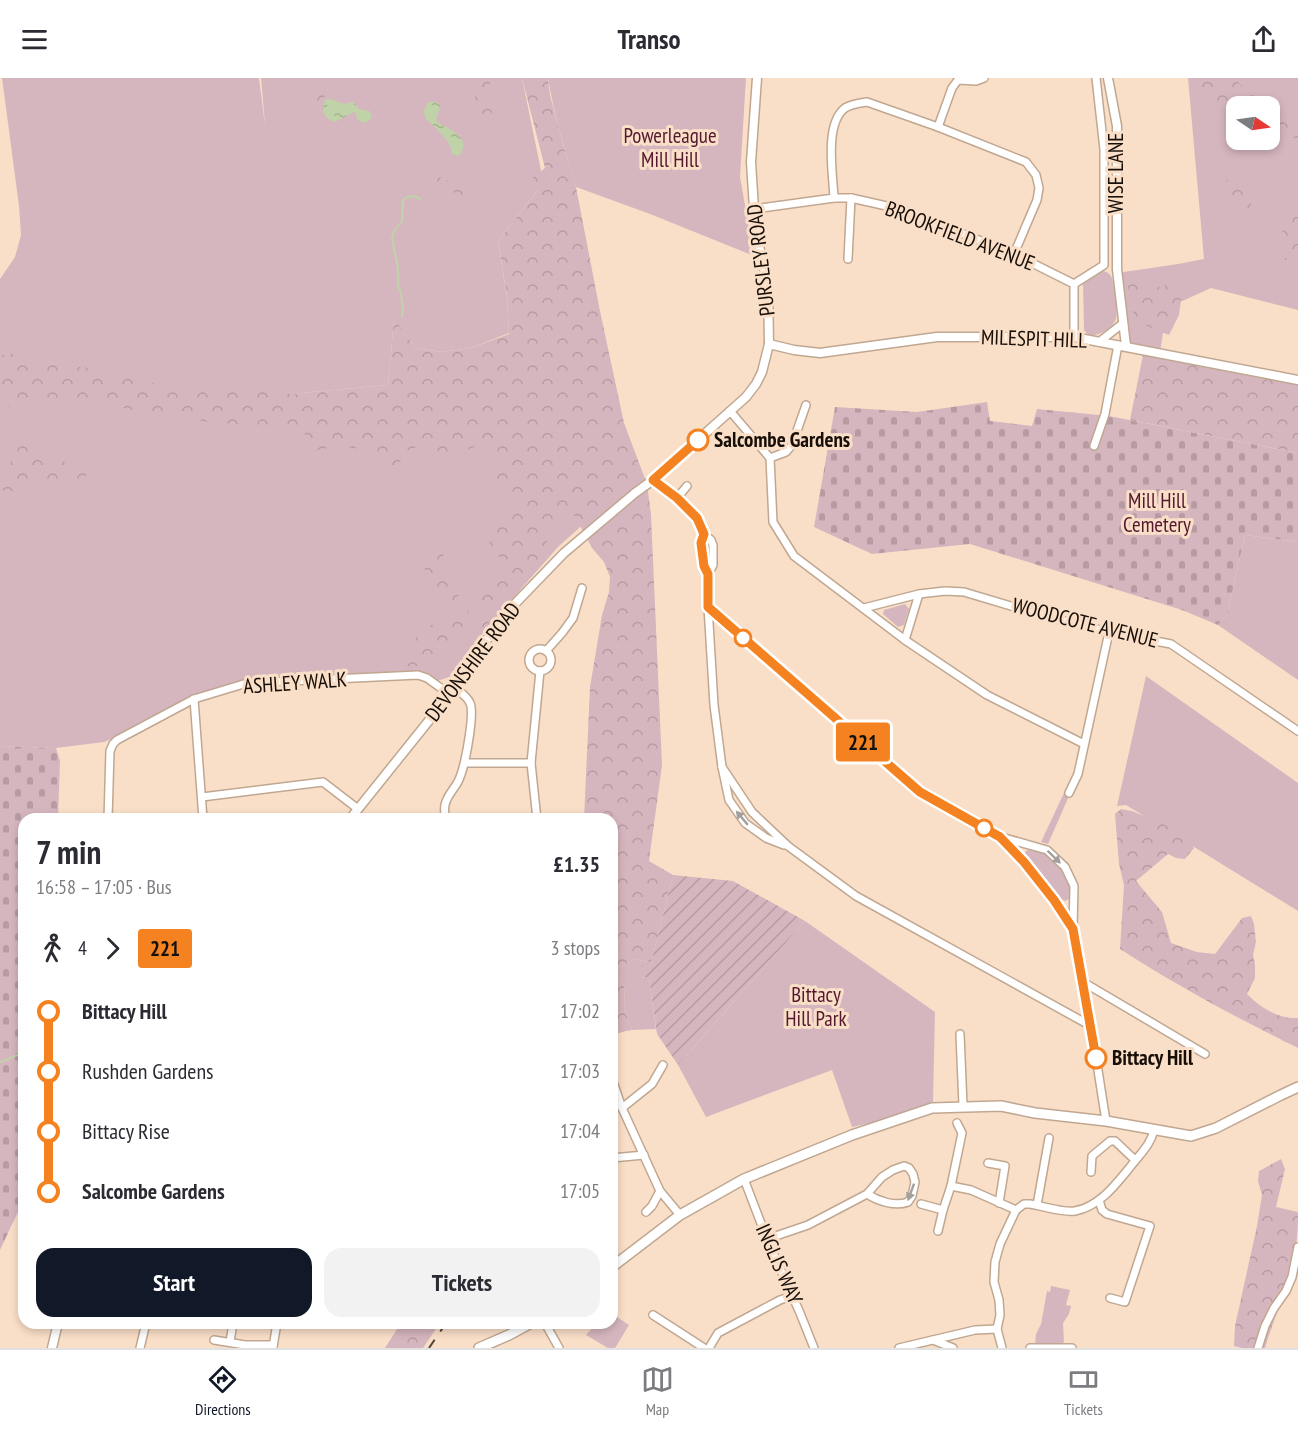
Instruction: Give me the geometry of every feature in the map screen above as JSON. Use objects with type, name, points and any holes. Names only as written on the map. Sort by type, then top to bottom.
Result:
[{"type":"main road","points":[[618,1262],[680,1215],[744,1179],[852,1135],[932,1108],[1001,1106],[1191,1136],[1216,1128],[1298,1087]]},
{"type":"main road","points":[[479,1348],[520,1329]]},
{"type":"street","name":"PURSLEY ROAD","points":[[635,493],[653,480],[746,397],[762,372],[769,344],[768,286],[754,209],[751,162],[757,78]]},
{"type":"street","points":[[938,127],[952,87],[958,80],[976,81],[984,78]]},
{"type":"street","name":"WISE LANE","points":[[1096,78],[1104,149],[1104,265]]},
{"type":"street","name":"WISE LANE","points":[[1108,78],[1117,126],[1117,269],[1122,345]]},
{"type":"street","points":[[834,198],[831,135],[835,121],[844,109],[867,102],[1026,162],[1035,175],[1039,188],[1037,200],[1014,254]]},
{"type":"street","name":"BROOKFIELD AVENUE","points":[[754,209],[834,198],[851,198],[900,209],[1014,254],[1074,284]]},
{"type":"street","points":[[848,259],[851,198]]},
{"type":"street","points":[[1074,337],[1074,284],[1104,265],[1117,269]]},
{"type":"street","points":[[1099,342],[1122,324]]},
{"type":"street","name":"MILESPIT HILL","points":[[769,344],[820,353],[937,337],[1074,337],[1298,380]]},
{"type":"street","points":[[1094,446],[1105,414],[1122,345]]},
{"type":"street","points":[[770,458],[786,452],[792,445],[806,405]]},
{"type":"street","points":[[730,411],[770,458],[773,522],[795,556],[905,640],[987,695],[1084,744]]},
{"type":"street","points":[[653,480],[677,498],[697,518],[704,534],[711,540],[713,565],[708,574]]},
{"type":"street","points":[[677,498],[687,486]]},
{"type":"street","name":"DEVONSHIRE ROAD","points":[[355,813],[435,713],[505,614],[564,553],[635,493]]},
{"type":"street","points":[[704,534],[701,543],[704,566],[708,574],[714,705],[729,800],[745,823],[766,838],[788,846]]},
{"type":"street","points":[[546,651],[573,618],[582,588]]},
{"type":"street","name":"WOODCOTE AVENUE","points":[[864,608],[919,594],[945,591],[964,592],[1041,615],[1171,644],[1298,731]]},
{"type":"street","points":[[905,640],[919,594]]},
{"type":"street","points":[[708,607],[920,792],[1000,837],[1047,850],[1065,867],[1074,886],[1073,929],[1106,1121]]},
{"type":"street","points":[[1069,793],[1078,774],[1109,632]]},
{"type":"street","points":[[537,650],[546,651],[550,657],[550,663],[545,669],[536,670],[531,666],[530,656],[537,650]]},
{"type":"street","points":[[536,813],[531,762],[540,671]]},
{"type":"street","name":"ASHLEY WALK","points":[[108,813],[110,751],[113,744],[194,699],[247,683],[418,675],[463,694],[471,706],[465,763],[460,778],[448,798],[445,813]]},
{"type":"street","points":[[194,699],[203,813]]},
{"type":"street","points":[[465,763],[531,762]]},
{"type":"street","points":[[722,767],[752,812],[788,846],[856,896],[1091,1026]]},
{"type":"street","points":[[202,798],[323,782],[358,809]]},
{"type":"street","points":[[1000,837],[1024,862],[1073,929]]},
{"type":"street","points":[[1083,982],[1205,1054]]},
{"type":"street","points":[[960,1034],[963,1106]]},
{"type":"street","points":[[622,1108],[652,1084],[663,1065]]},
{"type":"street","points":[[618,1096],[660,1191],[680,1215]]},
{"type":"street","points":[[938,1231],[951,1186],[962,1133],[957,1123]]},
{"type":"street","points":[[1002,1348],[997,1329],[1000,1315],[994,1282],[995,1262],[1000,1244],[1016,1210],[1024,1204],[1075,1211],[1099,1200],[1117,1183],[1149,1143],[1154,1130]]},
{"type":"street","points":[[1038,1205],[1049,1138]]},
{"type":"street","points":[[1091,1172],[1092,1156],[1110,1141],[1115,1141],[1135,1160]]},
{"type":"street","points":[[618,1157],[644,1155]]},
{"type":"street","points":[[988,1163],[1005,1166],[999,1203]]},
{"type":"street","points":[[767,1239],[808,1225],[867,1194],[882,1177],[893,1170],[904,1166],[909,1168],[913,1174],[914,1190],[908,1202],[896,1204],[875,1199],[867,1194]]},
{"type":"street","name":"INGLIS WAY","points":[[744,1179],[814,1348]]},
{"type":"street","points":[[951,1186],[971,1190],[1016,1210]]},
{"type":"street","points":[[646,1212],[660,1191]]},
{"type":"street","points":[[1099,1200],[1102,1210],[1107,1214],[1150,1226],[1125,1302],[1110,1298]]},
{"type":"street","points":[[921,1204],[943,1210]]},
{"type":"street","points":[[1258,1348],[1265,1326],[1292,1277],[1298,1247]]},
{"type":"street","points":[[709,1348],[718,1333],[792,1296]]},
{"type":"street","points":[[653,1315],[704,1348]]},
{"type":"street","points":[[52,1348],[57,1329]]},
{"type":"street","points":[[140,1348],[145,1329]]},
{"type":"street","points":[[230,1342],[232,1329]]},
{"type":"street","points":[[214,1340],[245,1345],[273,1346],[277,1329]]},
{"type":"street","points":[[548,1329],[559,1348]]},
{"type":"street","points":[[899,1348],[975,1330],[997,1329]]},
{"type":"street","points":[[933,1340],[953,1348]]},
{"type":"street","points":[[1030,1348],[1072,1348]]},
{"type":"green space","points":[[2,78],[259,78],[265,125],[261,78],[522,78],[543,180],[538,190],[498,241],[507,297],[509,333],[471,348],[441,352],[416,348],[394,320],[388,385],[290,394],[289,420],[495,440],[578,509],[587,521],[559,546],[489,625],[450,677],[437,681],[418,671],[247,683],[193,696],[129,732],[104,742],[56,748],[0,746],[0,279],[15,257],[21,235]]},
{"type":"green space","points":[[312,78],[374,78],[326,81],[327,91],[318,113]]},
{"type":"green space","points":[[473,78],[489,78],[494,104],[489,118],[481,114],[474,94]]},
{"type":"green space","points":[[522,78],[548,78],[550,95],[576,187],[624,423],[647,484],[651,514],[662,765],[649,861],[673,875],[651,963],[635,959],[618,968],[618,813],[584,813],[590,687],[610,577],[604,562],[592,548],[575,516],[557,516],[542,554],[530,573],[489,624],[475,632],[474,622],[484,607],[475,593],[493,581],[502,561],[489,543],[521,497],[493,477],[498,461],[486,443],[443,458],[433,445],[413,448],[404,454],[399,475],[395,475],[361,449],[337,446],[315,451],[305,448],[307,435],[289,430],[206,422],[180,414],[147,413],[62,399],[43,398],[12,407],[0,405],[0,336],[3,355],[12,354],[46,362],[110,371],[178,390],[246,385],[290,394],[388,385],[394,319],[416,348],[441,352],[471,348],[509,334],[507,296],[498,241],[538,190],[531,186],[532,178],[545,168]]},
{"type":"green space","name":"Powerleague Mill Hill","points":[[548,78],[746,78],[740,177],[754,256],[576,187]]},
{"type":"green space","points":[[1188,78],[1298,78],[1298,310],[1211,288],[1167,308],[1160,352],[1126,346],[1117,273],[1204,259]]},
{"type":"green space","points":[[1195,78],[1234,78],[1246,90],[1258,96],[1226,96],[1226,113],[1218,111],[1195,85]]},
{"type":"green space","points":[[1280,108],[1298,117],[1298,143],[1296,139],[1280,131]]},
{"type":"green space","points":[[1244,174],[1251,205],[1265,226],[1244,216],[1216,195],[1225,181]]},
{"type":"green space","points":[[438,176],[465,190],[465,195],[462,197],[434,182]]},
{"type":"green space","points":[[1298,203],[1298,260],[1285,260],[1281,234]]},
{"type":"green space","points":[[1103,271],[1108,273],[1112,279],[1116,319],[1105,331],[1089,336],[1084,330],[1083,283],[1091,274]]},
{"type":"green space","points":[[1138,277],[1148,279],[1158,287],[1177,283],[1182,293],[1179,315],[1169,335],[1141,322],[1132,310],[1128,280]]},
{"type":"green space","points":[[1144,350],[1298,380],[1298,453],[1130,420]]},
{"type":"green space","name":"Mill Hill Cemetery","points":[[987,402],[990,421],[1032,426],[1037,409],[1109,416],[1298,453],[1298,542],[1245,535],[1227,615],[1218,625],[1182,610],[970,544],[872,554],[814,527],[835,407],[917,412]]},
{"type":"green space","points":[[21,436],[35,440],[40,451],[91,473],[70,485],[27,485],[25,495],[0,490],[0,474],[13,459],[15,446]]},
{"type":"green space","points":[[1245,535],[1298,542],[1298,680],[1218,625],[1227,615]]},
{"type":"green space","points":[[432,549],[442,551],[447,565],[456,578],[460,594],[452,602],[441,602],[434,598],[429,577],[419,559]]},
{"type":"green space","points":[[465,600],[470,606],[463,629],[437,656],[423,665],[406,666],[404,649],[415,643],[418,630],[450,618]]},
{"type":"green space","points":[[905,604],[909,609],[904,625],[898,627],[883,614],[884,610]]},
{"type":"green space","points":[[1146,676],[1298,783],[1298,911],[1126,805],[1117,806]]},
{"type":"green space","points":[[0,746],[56,748],[60,761],[58,813],[18,813],[18,1212],[0,1250]]},
{"type":"green space","points":[[1064,793],[1069,796],[1048,844],[1041,842]]},
{"type":"green space","points":[[1121,809],[1132,811],[1184,833],[1194,848],[1185,859],[1168,854],[1136,881],[1162,912],[1171,943],[1197,952],[1215,954],[1242,918],[1251,916],[1256,942],[1253,955],[1255,978],[1247,994],[1270,1012],[1284,1017],[1298,1018],[1298,1048],[1163,976],[1120,949],[1124,885],[1119,864],[1115,814]]},
{"type":"green space","points":[[1029,849],[1049,855],[1058,863],[1068,880],[1069,899],[1065,901],[1058,897],[1046,879],[1026,857],[1025,852]]},
{"type":"green space","points":[[673,875],[733,881],[805,921],[678,1065],[657,1034],[649,978],[641,977],[642,966],[651,963]]},
{"type":"green space","name":"Bittacy Hill Park","points":[[805,921],[935,1012],[933,1102],[852,1127],[832,1070],[706,1117],[678,1065]]},
{"type":"green space","points":[[635,959],[651,963],[641,977],[649,978],[656,1029],[632,1030],[625,1011],[624,985],[618,978],[618,968]]},
{"type":"green space","points":[[618,978],[624,985],[625,1011],[632,1030],[618,1033]]},
{"type":"green space","points":[[1281,1159],[1285,1169],[1276,1207],[1298,1212],[1293,1262],[1265,1348],[1242,1348],[1234,1346],[1235,1326],[1262,1195],[1258,1181],[1259,1171]]},
{"type":"green space","points":[[1051,1286],[1070,1290],[1066,1305],[1071,1306],[1063,1323],[1064,1342],[1035,1344],[1047,1291],[1050,1292]]},
{"type":"green space","points":[[618,1318],[629,1325],[615,1348],[608,1348],[586,1335],[591,1330],[618,1329]]},
{"type":"green space","points":[[397,1329],[436,1329],[423,1348],[385,1348]]},
{"type":"water","points":[[331,99],[344,104],[353,102],[359,109],[369,111],[372,114],[371,117],[368,121],[362,122],[357,119],[354,112],[335,122],[324,114],[325,100]]},
{"type":"water","points":[[429,102],[436,102],[440,105],[437,122],[461,138],[463,149],[460,155],[454,156],[448,142],[424,116],[424,110]]},
{"type":"waterway","points":[[402,317],[398,268],[392,238],[394,231],[402,221],[403,201],[407,197],[414,196],[420,199]]},
{"type":"waterway","points":[[0,1062],[18,1055]]},
{"type":"railway","points":[[429,1348],[442,1329]]},
{"type":"bus line","name":"221","points":[[698,440],[653,480],[677,498],[697,518],[704,534],[701,543],[704,566],[708,574],[708,607],[920,792],[1000,837],[1024,862],[1073,929],[1096,1058]]},
{"type":"place","name":"Salcombe Gardens","points":[[698,440]]},
{"type":"place","name":"Bittacy Hill","points":[[1096,1058]]}]
